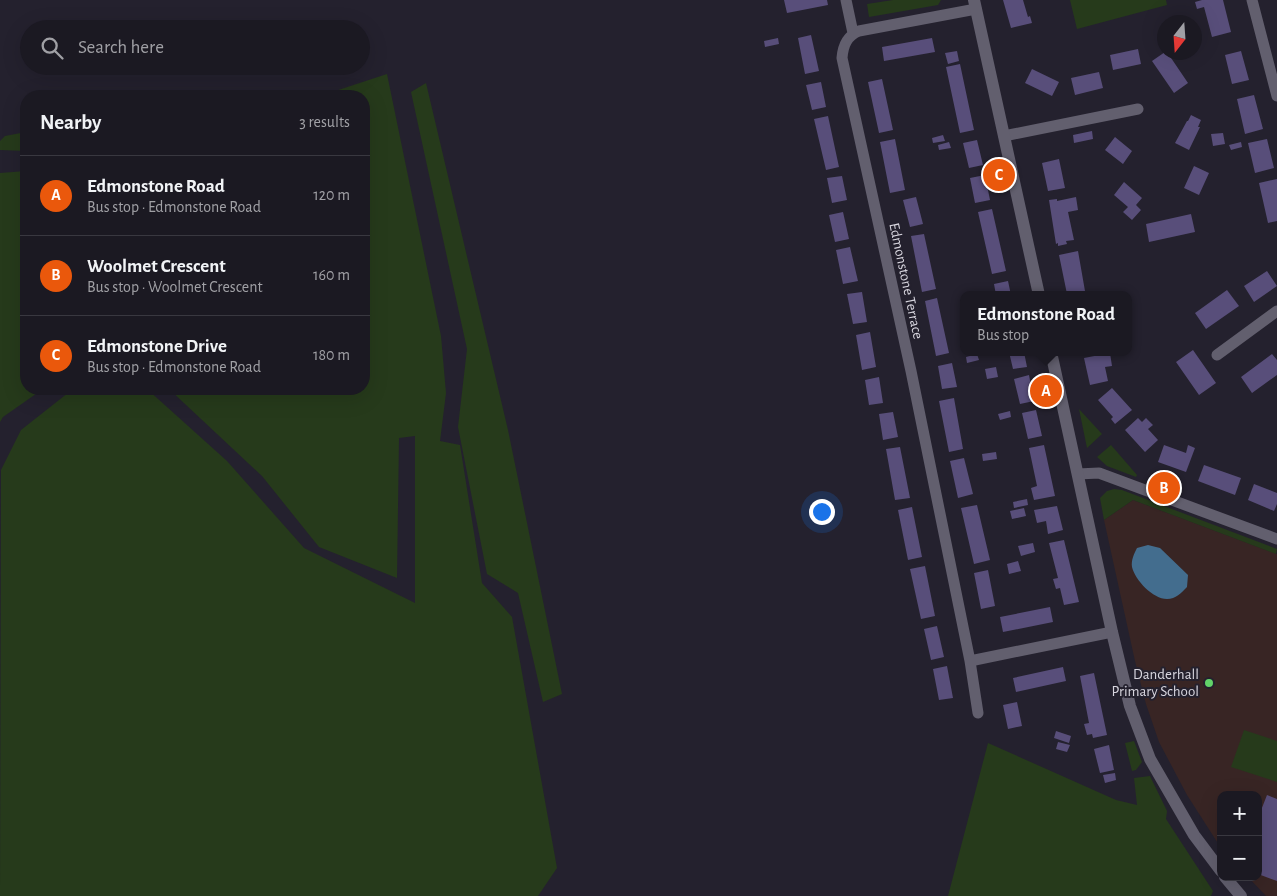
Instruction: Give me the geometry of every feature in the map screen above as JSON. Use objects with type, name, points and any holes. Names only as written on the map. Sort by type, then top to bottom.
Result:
[{"type":"street","points":[[846,0],[853,33],[975,4],[1038,291]]},
{"type":"street","points":[[1252,0],[1277,96]]},
{"type":"street","name":"Edmonstone Terrace","points":[[853,33],[844,43],[842,58],[911,370],[970,661],[978,713]]},
{"type":"street","points":[[1004,136],[1138,109]]},
{"type":"street","points":[[1217,356],[1277,311]]},
{"type":"street","points":[[1053,356],[1112,632],[1130,706],[1150,759],[1194,834],[1217,866]]},
{"type":"street","points":[[1078,474],[1099,473],[1277,539]]},
{"type":"street","points":[[970,661],[1112,632]]},
{"type":"street","points":[[1228,881],[1241,896]]},
{"type":"shaded area","name":"Danderhall Primary School","points":[[1133,500],[1277,554],[1277,896],[1266,896],[1252,881],[1262,881],[1262,791],[1217,791],[1217,842],[1187,795],[1159,742],[1146,704],[1135,661],[1104,520]]},
{"type":"green space","points":[[893,0],[941,0],[938,5],[869,17],[867,4]]},
{"type":"green space","points":[[1070,0],[1166,0],[1167,5],[1077,29]]},
{"type":"green space","points":[[387,74],[441,336],[446,393],[440,441],[460,445],[482,583],[512,617],[557,868],[538,896],[0,896],[1,470],[21,430],[65,395],[154,395],[227,461],[304,548],[415,603],[415,436],[399,438],[397,578],[319,547],[262,476],[175,395],[370,395],[370,90],[338,90]]},
{"type":"green space","points":[[426,83],[508,430],[562,694],[543,702],[518,593],[487,574],[458,427],[467,349],[411,92]]},
{"type":"green space","points":[[20,133],[20,151],[0,150],[0,141],[5,136]]},
{"type":"green space","points":[[20,171],[20,395],[34,395],[3,417],[0,422],[0,173]]},
{"type":"green space","points":[[1079,409],[1102,434],[1087,448]]},
{"type":"green space","points":[[1111,445],[1137,475],[1136,477],[1107,466],[1097,457]]},
{"type":"green space","points":[[1114,489],[1122,490],[1277,549],[1276,554],[1133,500],[1104,520],[1100,498],[1107,491]]},
{"type":"green space","points":[[1244,730],[1277,741],[1277,782],[1231,767]]},
{"type":"green space","points":[[1134,741],[1142,762],[1136,770],[1132,771],[1125,743]]},
{"type":"green space","points":[[988,743],[1116,800],[1137,805],[1134,778],[1150,776],[1167,811],[1166,819],[1213,891],[1211,896],[948,896]]},
{"type":"water","points":[[1148,545],[1160,548],[1188,575],[1187,587],[1176,597],[1167,599],[1156,596],[1145,588],[1134,572],[1132,562],[1137,548]]},
{"type":"building","points":[[784,0],[827,0],[828,5],[787,13]]},
{"type":"building","points":[[1003,0],[1023,0],[1028,17],[1030,16],[1032,23],[1011,28]]},
{"type":"building","points":[[1223,0],[1231,32],[1212,37],[1204,7],[1197,9],[1195,2]]},
{"type":"building","points":[[811,35],[819,71],[805,74],[798,38]]},
{"type":"building","points":[[778,38],[779,44],[765,47],[764,41]]},
{"type":"building","points":[[932,38],[935,52],[884,61],[882,47]]},
{"type":"building","points":[[1138,49],[1141,64],[1113,70],[1110,55]]},
{"type":"building","points":[[957,51],[959,61],[948,64],[945,53]]},
{"type":"building","points":[[1241,51],[1249,80],[1232,84],[1225,55]]},
{"type":"building","points":[[1157,58],[1157,60],[1172,60],[1188,83],[1174,93],[1152,61]]},
{"type":"building","points":[[960,64],[974,130],[960,133],[946,67]]},
{"type":"building","points":[[1032,69],[1059,82],[1052,96],[1025,83]]},
{"type":"building","points":[[1099,72],[1103,88],[1075,95],[1071,78]]},
{"type":"building","points":[[882,79],[893,130],[879,133],[868,82]]},
{"type":"building","points":[[821,82],[826,107],[812,110],[806,85]]},
{"type":"building","points":[[1254,95],[1263,129],[1245,134],[1237,99]]},
{"type":"building","points":[[1191,115],[1201,120],[1198,127],[1200,127],[1189,150],[1175,143]]},
{"type":"building","points":[[828,116],[839,167],[826,170],[814,119]]},
{"type":"building","points":[[1092,131],[1093,139],[1074,143],[1073,135]]},
{"type":"building","points":[[1223,133],[1225,144],[1213,146],[1211,134]]},
{"type":"building","points":[[943,135],[945,141],[933,143],[932,138]]},
{"type":"building","points":[[1115,137],[1132,151],[1123,164],[1105,150]]},
{"type":"building","points":[[895,139],[905,190],[890,193],[880,142]]},
{"type":"building","points":[[1267,139],[1274,168],[1255,173],[1248,143]]},
{"type":"building","points":[[977,140],[983,165],[969,168],[963,143]]},
{"type":"building","points":[[949,142],[951,148],[939,150],[938,145]]},
{"type":"building","points":[[1241,142],[1242,147],[1231,150],[1229,145]]},
{"type":"building","points":[[1059,159],[1065,188],[1048,191],[1042,163]]},
{"type":"building","points":[[1194,166],[1209,173],[1199,195],[1184,188]]},
{"type":"building","points":[[985,175],[990,200],[975,203],[970,178]]},
{"type":"building","points":[[842,176],[847,200],[832,203],[827,178]]},
{"type":"building","points":[[1277,179],[1277,221],[1268,223],[1259,183]]},
{"type":"building","points":[[1124,182],[1142,198],[1136,205],[1141,210],[1132,220],[1123,212],[1128,207],[1114,195]]},
{"type":"building","points":[[916,197],[923,224],[910,227],[903,200]]},
{"type":"building","points":[[1076,197],[1078,210],[1068,212],[1074,240],[1066,241],[1067,244],[1058,246],[1058,243],[1056,244],[1049,200],[1057,199],[1057,201]]},
{"type":"building","points":[[992,209],[1006,271],[992,274],[978,212]]},
{"type":"building","points":[[843,212],[849,239],[835,242],[829,215]]},
{"type":"building","points":[[1191,214],[1195,232],[1149,242],[1146,224]]},
{"type":"building","points":[[924,234],[936,289],[922,292],[911,236]]},
{"type":"building","points":[[850,247],[858,281],[843,284],[836,250]]},
{"type":"building","points":[[1078,251],[1085,291],[1066,291],[1059,255]]},
{"type":"building","points":[[1267,271],[1277,286],[1254,302],[1244,286]]},
{"type":"building","points":[[1008,281],[1010,291],[995,291],[994,284]]},
{"type":"building","points":[[1227,290],[1239,306],[1206,329],[1195,313]]},
{"type":"building","points":[[862,292],[867,322],[853,324],[847,294]]},
{"type":"building","points":[[937,298],[949,353],[936,356],[925,301]]},
{"type":"building","points":[[870,332],[876,367],[862,370],[856,335]]},
{"type":"building","points":[[1193,350],[1216,383],[1199,395],[1176,362]]},
{"type":"building","points":[[1272,354],[1277,360],[1277,375],[1252,393],[1241,377]]},
{"type":"building","points":[[978,356],[979,360],[967,363],[966,357]]},
{"type":"building","points":[[1010,356],[1025,356],[1027,367],[1013,369]]},
{"type":"building","points":[[1110,356],[1112,366],[1105,367],[1108,381],[1090,385],[1084,358]]},
{"type":"building","points":[[952,363],[957,387],[942,389],[938,366]]},
{"type":"building","points":[[996,367],[998,377],[987,379],[985,369]]},
{"type":"building","points":[[1029,375],[1034,401],[1020,404],[1014,379]]},
{"type":"building","points":[[879,377],[883,403],[869,405],[865,380]]},
{"type":"building","points":[[1112,388],[1132,410],[1115,424],[1111,419],[1113,417],[1098,400]]},
{"type":"building","points":[[954,398],[963,449],[949,452],[939,401]]},
{"type":"building","points":[[1036,410],[1042,436],[1028,439],[1022,413]]},
{"type":"building","points":[[1010,411],[1011,417],[1000,420],[998,414]]},
{"type":"building","points":[[893,412],[898,437],[883,440],[879,414]]},
{"type":"building","points":[[1138,418],[1142,422],[1146,418],[1153,425],[1148,429],[1158,440],[1145,452],[1125,430]]},
{"type":"building","points":[[1044,445],[1055,496],[1034,500],[1031,488],[1037,486],[1029,448]]},
{"type":"building","points":[[1164,445],[1186,453],[1188,445],[1195,448],[1186,472],[1158,462]]},
{"type":"building","points":[[900,447],[910,498],[895,500],[886,449]]},
{"type":"building","points":[[996,452],[997,459],[983,461],[982,454]]},
{"type":"building","points":[[964,458],[973,494],[958,498],[950,461]]},
{"type":"building","points":[[1204,465],[1241,478],[1235,495],[1198,481]]},
{"type":"building","points":[[1254,484],[1277,493],[1277,504],[1274,511],[1248,500]]},
{"type":"building","points":[[1027,499],[1028,505],[1014,508],[1013,502]]},
{"type":"building","points":[[977,505],[990,560],[974,564],[961,508]]},
{"type":"building","points":[[1057,506],[1063,530],[1048,534],[1046,521],[1037,523],[1034,510]]},
{"type":"building","points":[[912,507],[922,557],[908,560],[898,510]]},
{"type":"building","points":[[1024,508],[1026,516],[1012,519],[1010,511]]},
{"type":"building","points":[[1064,540],[1079,602],[1064,605],[1060,588],[1056,589],[1053,579],[1058,578],[1049,543]]},
{"type":"building","points":[[1033,543],[1035,552],[1021,556],[1018,546]]},
{"type":"building","points":[[1018,561],[1021,571],[1009,574],[1007,564]]},
{"type":"building","points":[[925,566],[935,616],[921,619],[910,569]]},
{"type":"building","points":[[988,570],[995,606],[981,609],[974,573]]},
{"type":"building","points":[[1050,607],[1053,622],[1003,632],[1000,617]]},
{"type":"building","points":[[937,626],[944,657],[931,660],[924,629]]},
{"type":"building","points":[[947,666],[953,698],[939,700],[933,669]]},
{"type":"building","points":[[1063,667],[1066,681],[1016,692],[1013,678]]},
{"type":"building","points":[[1094,673],[1107,735],[1093,738],[1092,734],[1087,735],[1084,724],[1089,723],[1080,676]]},
{"type":"building","points":[[1017,702],[1022,726],[1008,729],[1003,705]]},
{"type":"building","points":[[1056,731],[1071,736],[1069,743],[1054,738]]},
{"type":"building","points":[[1058,742],[1070,745],[1067,752],[1056,749]]},
{"type":"building","points":[[1109,745],[1114,770],[1100,773],[1094,749]]},
{"type":"building","points":[[1115,773],[1116,780],[1105,783],[1103,775]]},
{"type":"building","points":[[1267,795],[1277,799],[1277,881],[1262,875],[1262,808]]},
{"type":"place","name":"Edmonstone Drive","points":[[999,175]]},
{"type":"place","name":"Edmonstone Road","points":[[1046,391]]},
{"type":"place","name":"Woolmet Crescent","points":[[1164,488]]},
{"type":"place","name":"Danderhall Primary School","points":[[1209,683]]}]
